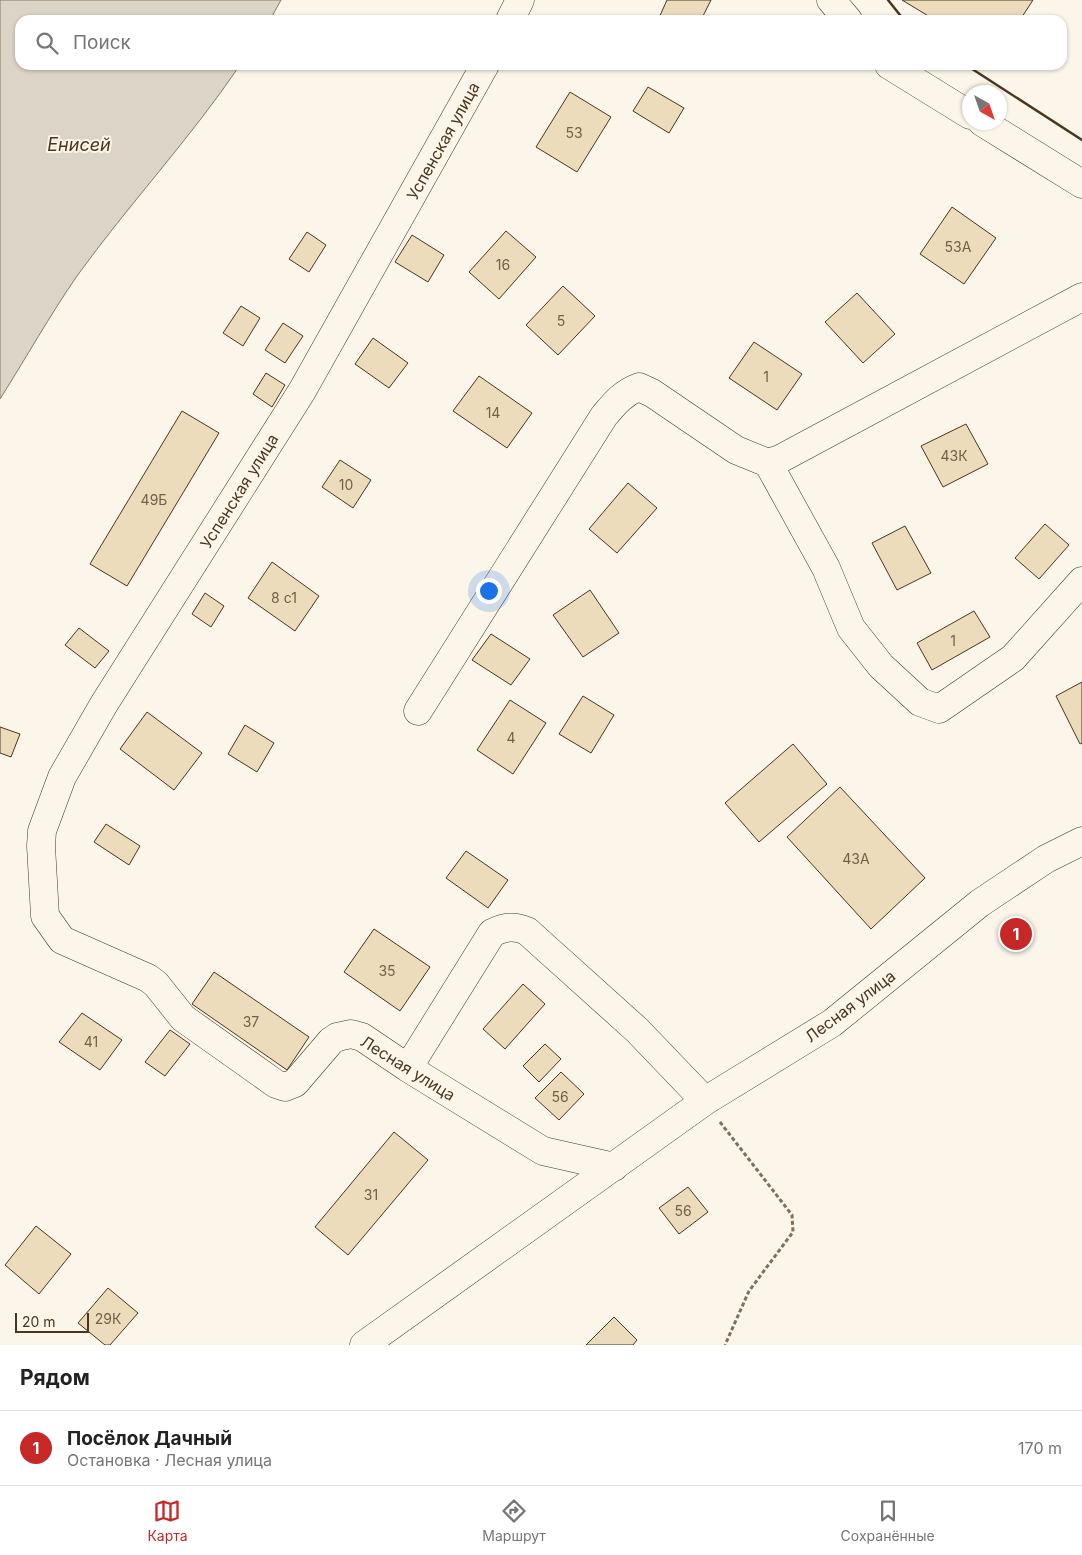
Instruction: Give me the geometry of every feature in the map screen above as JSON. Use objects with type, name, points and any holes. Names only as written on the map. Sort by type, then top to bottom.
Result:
[{"type":"street","points":[[512,15],[520,0]]},
{"type":"street","points":[[831,0],[844,15]]},
{"type":"street","name":"Успенская улица","points":[[52,927],[44,916],[41,846],[42,831],[62,776],[104,704],[302,391],[482,70]]},
{"type":"street","points":[[897,70],[962,110]]},
{"type":"street","points":[[995,130],[1082,184]]},
{"type":"street","points":[[768,463],[780,459],[1082,297]]},
{"type":"street","points":[[418,711],[604,416],[617,400],[628,391],[639,387],[652,393],[736,450],[768,463],[826,568],[851,628],[881,666],[920,702],[939,709],[1013,658],[1082,581]]},
{"type":"street","name":"Лесная улица","points":[[364,1345],[705,1101],[832,1024],[980,904],[1046,859],[1082,841]]},
{"type":"street","name":"Лесная улица","points":[[52,927],[62,940],[148,978],[156,984],[183,1018],[276,1084],[285,1087],[295,1083],[331,1041],[337,1037],[351,1034],[362,1037],[408,1068],[544,1151],[614,1167]]},
{"type":"street","points":[[408,1068],[492,933],[504,927],[517,927],[527,931],[637,1030],[705,1101]]},
{"type":"path","points":[[705,1101],[792,1215],[793,1232],[749,1291],[725,1345]]},
{"type":"water","name":"Енисей","points":[[0,0],[281,0],[273,15],[15,15],[15,70],[236,70],[201,119],[77,276],[0,399]]},
{"type":"building","points":[[667,0],[711,0],[704,15],[660,15]]},
{"type":"building","points":[[902,0],[1033,0],[1023,15],[927,15]]},
{"type":"building","points":[[648,87],[684,108],[669,133],[633,111]]},
{"type":"building","points":[[570,92],[611,117],[577,172],[536,147]]},
{"type":"building","points":[[952,207],[996,238],[964,284],[920,254]]},
{"type":"building","points":[[506,231],[536,257],[499,299],[469,272]]},
{"type":"building","points":[[307,232],[326,245],[309,272],[289,259]]},
{"type":"building","points":[[412,235],[444,255],[428,282],[395,262]]},
{"type":"building","points":[[563,286],[595,316],[558,355],[526,325]]},
{"type":"building","points":[[857,293],[895,334],[863,363],[825,322]]},
{"type":"building","points":[[241,306],[260,318],[243,346],[223,333]]},
{"type":"building","points":[[283,323],[303,336],[285,363],[265,350]]},
{"type":"building","points":[[373,338],[408,363],[389,388],[355,364]]},
{"type":"building","points":[[754,342],[802,374],[777,410],[729,378]]},
{"type":"building","points":[[266,373],[285,385],[272,407],[253,394]]},
{"type":"building","points":[[479,376],[532,413],[507,448],[453,411]]},
{"type":"building","points":[[182,411],[219,433],[127,586],[90,564]]},
{"type":"building","points":[[966,424],[988,464],[943,487],[921,446]]},
{"type":"building","points":[[340,460],[371,480],[353,508],[322,487]]},
{"type":"building","points":[[628,483],[657,508],[617,553],[589,529]]},
{"type":"building","points":[[1045,524],[1069,545],[1039,579],[1015,558]]},
{"type":"building","points":[[905,526],[931,573],[897,590],[872,543]]},
{"type":"building","points":[[272,562],[319,596],[295,631],[248,598]]},
{"type":"building","points":[[590,590],[619,633],[583,657],[553,615]]},
{"type":"building","points":[[205,593],[224,606],[211,627],[192,614]]},
{"type":"building","points":[[974,611],[990,637],[932,670],[917,643]]},
{"type":"building","points":[[79,628],[109,651],[95,668],[65,645]]},
{"type":"building","points":[[491,634],[530,659],[511,685],[472,660]]},
{"type":"building","points":[[1082,682],[1082,743],[1080,744],[1056,696]]},
{"type":"building","points":[[583,696],[614,715],[591,753],[559,734]]},
{"type":"building","points":[[510,700],[546,723],[513,774],[477,750]]},
{"type":"building","points":[[147,712],[202,753],[174,790],[120,749]]},
{"type":"building","points":[[245,725],[274,743],[257,772],[228,754]]},
{"type":"building","points":[[0,727],[20,734],[11,757],[0,753]]},
{"type":"building","points":[[793,744],[827,784],[759,842],[725,803]]},
{"type":"building","points":[[840,787],[925,878],[871,929],[787,837]]},
{"type":"building","points":[[106,824],[140,846],[129,865],[94,842]]},
{"type":"building","points":[[466,851],[508,880],[488,908],[446,878]]},
{"type":"building","points":[[374,929],[430,967],[400,1011],[344,972]]},
{"type":"building","points":[[214,972],[309,1037],[287,1070],[192,1004]]},
{"type":"building","points":[[523,984],[545,1004],[505,1049],[483,1029]]},
{"type":"building","points":[[82,1013],[122,1040],[100,1070],[59,1042]]},
{"type":"building","points":[[170,1030],[190,1044],[165,1076],[145,1062]]},
{"type":"building","points":[[545,1044],[561,1059],[539,1082],[523,1066]]},
{"type":"building","points":[[561,1072],[584,1094],[559,1120],[535,1098]]},
{"type":"building","points":[[394,1132],[428,1160],[348,1255],[315,1227]]},
{"type":"building","points":[[688,1187],[708,1212],[679,1234],[659,1208]]},
{"type":"building","points":[[36,1226],[71,1254],[39,1294],[5,1265]]},
{"type":"building","points":[[108,1288],[138,1313],[110,1345],[105,1345],[78,1323]]},
{"type":"building","points":[[614,1317],[637,1340],[633,1345],[586,1345]]},
{"type":"wall","points":[[888,0],[900,15]]},
{"type":"wall","points":[[974,70],[1082,140]]},
{"type":"place","name":"Посёлок Дачный","points":[[1016,934]]}]
